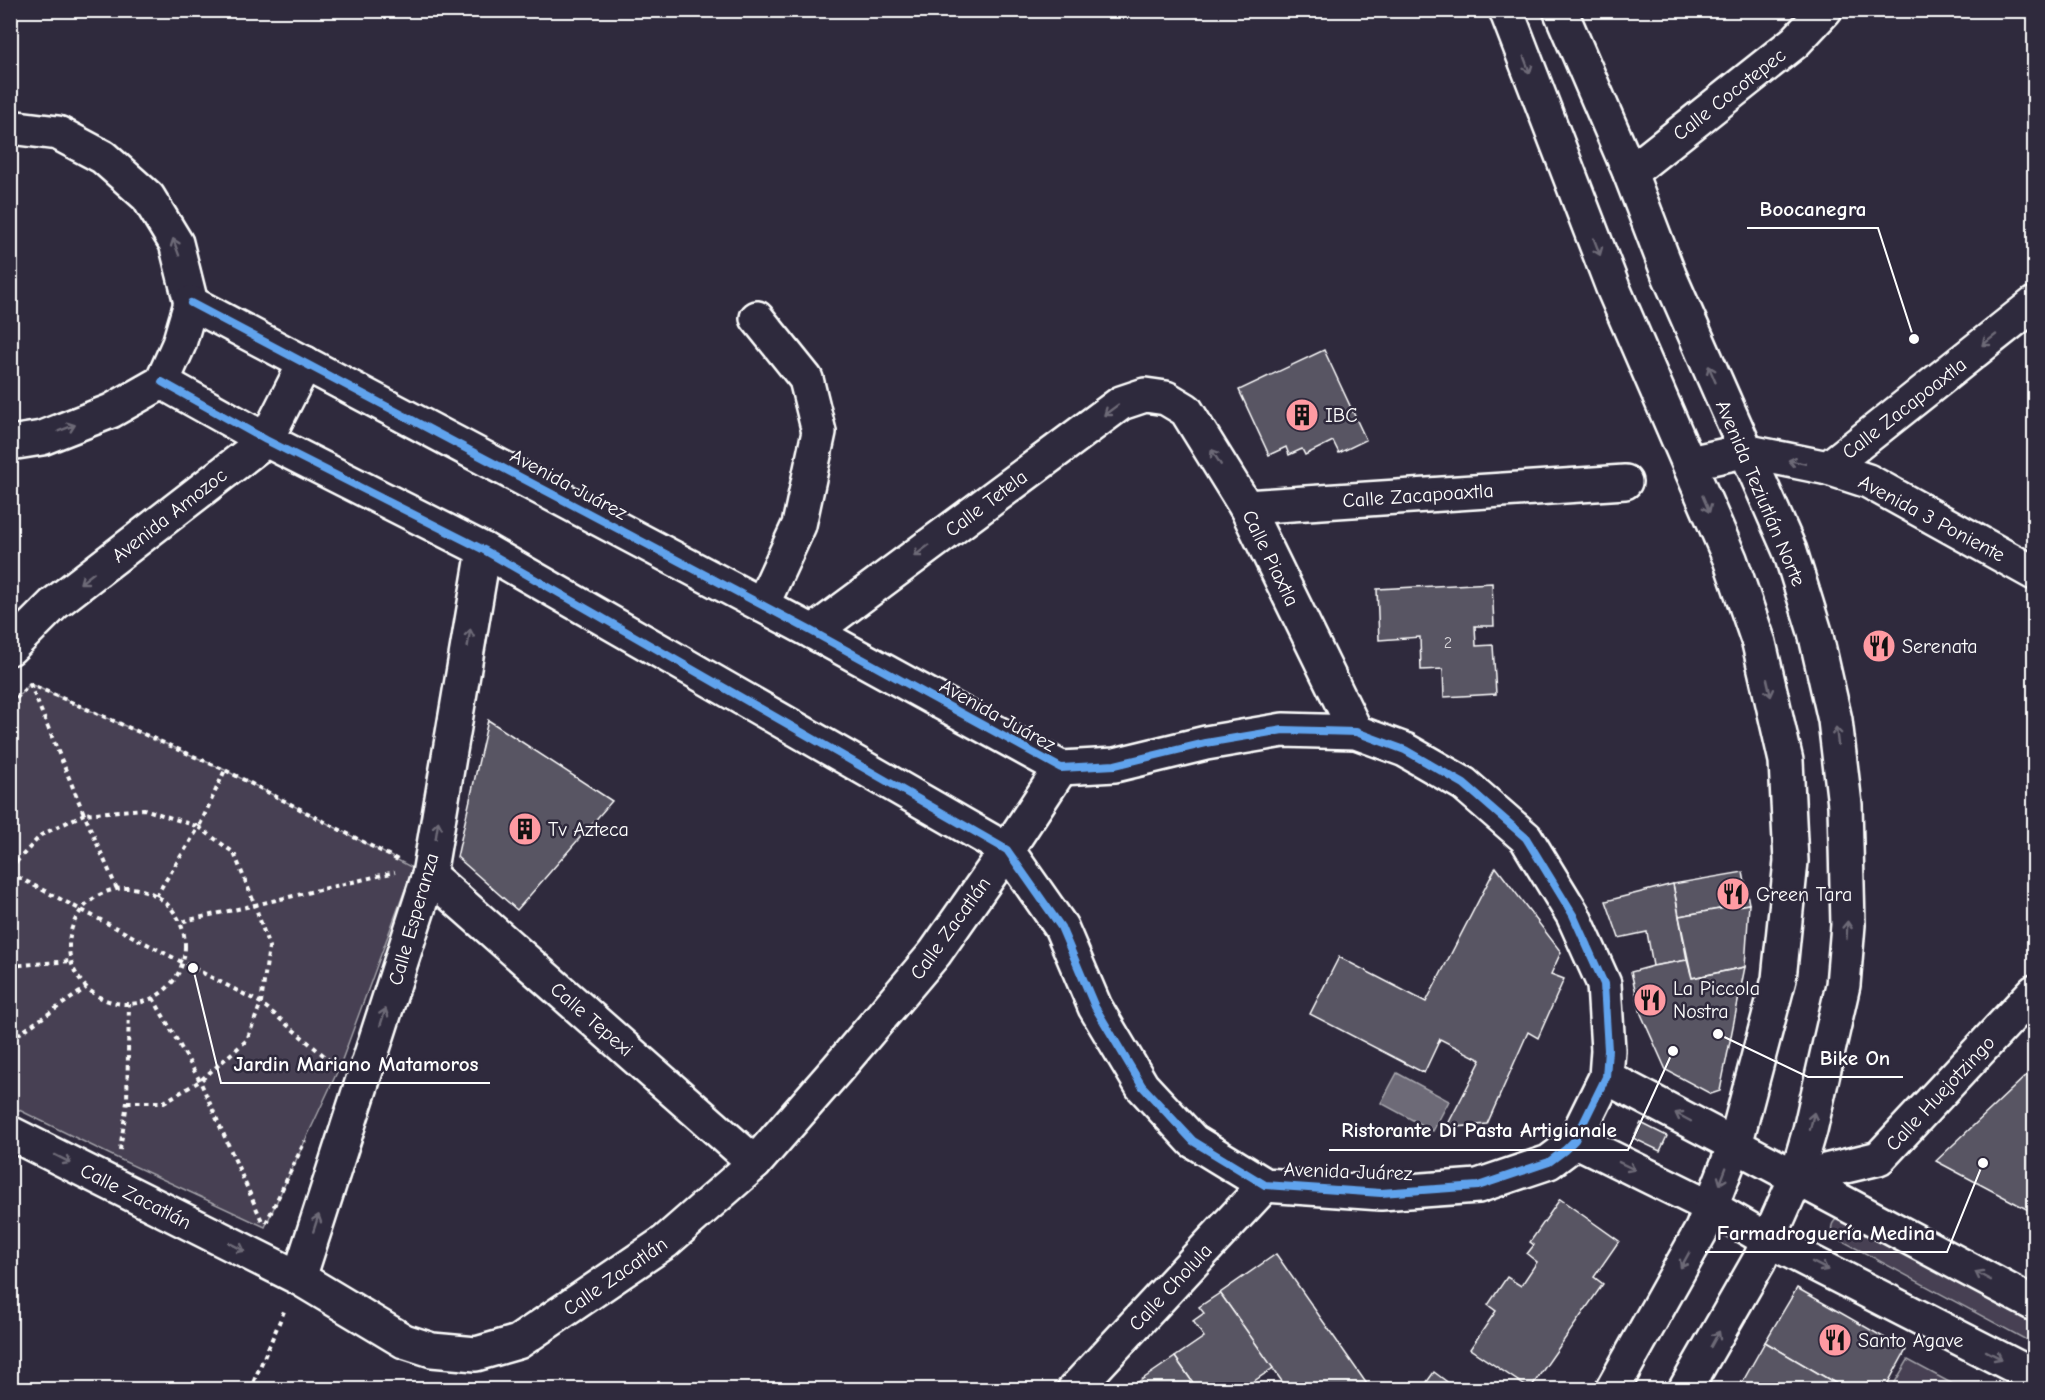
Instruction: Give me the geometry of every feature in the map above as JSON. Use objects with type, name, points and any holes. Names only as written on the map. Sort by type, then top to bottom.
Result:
[{"type":"street","points":[[1506,10],[1613,288],[1730,560],[1759,643],[1786,761],[1791,861],[1779,979],[1735,1144],[1702,1229],[1612,1389]]},
{"type":"street","name":"Avenida Teziutlán Norte","points":[[1560,10],[1630,173],[1669,275],[1744,451],[1790,551],[1815,632],[1835,720],[1845,805],[1848,925],[1843,985],[1810,1130],[1796,1178],[1759,1261],[1686,1389]]},
{"type":"street","name":"Calle Cocotepec","points":[[1630,173],[1795,42],[1825,10]]},
{"type":"street","points":[[10,127],[58,133],[103,157],[148,197],[176,243],[191,303],[179,344],[162,382],[111,411],[42,438],[10,443]]},
{"type":"street","name":"Avenida Juárez","points":[[162,382],[266,440],[484,550],[1007,850],[1061,927],[1095,1007],[1142,1086],[1193,1141],[1265,1185],[1381,1193],[1478,1186],[1549,1162],[1566,1150],[1575,1140],[1606,1077],[1608,1050],[1604,984],[1573,915],[1526,838],[1464,784],[1404,750],[1356,732],[1283,730],[1206,743],[1115,765],[1061,768],[813,632],[191,303]]},
{"type":"street","name":"Calle Zacapoaxtla","points":[[1689,463],[1744,451],[1828,468],[2034,304]]},
{"type":"street","points":[[757,318],[806,379],[819,432],[799,525],[762,605]]},
{"type":"street","name":"Avenida Amozoc","points":[[10,648],[54,604],[266,440],[305,363]]},
{"type":"street","name":"Calle Tetela","points":[[813,632],[1121,403],[1144,395],[1166,398]]},
{"type":"street","name":"Calle Piaxtla","points":[[1166,398],[1186,410],[1246,507],[1356,732]]},
{"type":"street","name":"Avenida 3 Poniente","points":[[1828,468],[1868,481],[2034,573]]},
{"type":"street","name":"Calle Zacapoaxtla","points":[[1246,507],[1625,482]]},
{"type":"street","name":"Calle Esperanza","points":[[299,1278],[411,869],[484,550]]},
{"type":"street","name":"Calle Zacatlán","points":[[10,1133],[299,1278],[404,1341],[432,1350],[476,1354],[518,1342],[665,1242],[755,1163],[935,953],[1061,768]]},
{"type":"street","name":"Calle Tepexi","points":[[411,869],[755,1163]]},
{"type":"street","name":"Calle Huejotzingo","points":[[1796,1178],[1879,1158],[2034,992]]},
{"type":"street","points":[[1606,1077],[2034,1304]]},
{"type":"street","points":[[1575,1140],[2034,1376]]},
{"type":"street","name":"Calle Cholula","points":[[1074,1389],[1265,1185]]},
{"type":"path","points":[[30,684],[225,770],[411,869]]},
{"type":"path","points":[[10,705],[30,684]]},
{"type":"path","points":[[30,684],[117,889]]},
{"type":"path","points":[[156,896],[199,827],[225,770]]},
{"type":"path","points":[[127,1102],[164,1102],[200,1081],[247,1040],[261,1003],[269,947],[234,853],[199,827],[144,809],[84,814],[41,835],[10,871],[261,1003],[339,1068]]},
{"type":"path","points":[[180,921],[411,869]]},
{"type":"path","points":[[130,888],[156,896],[170,907],[180,921],[184,935],[182,962],[176,977],[166,989],[153,998],[129,1004],[98,997],[86,988],[76,975],[70,961],[68,943],[72,924],[81,909],[104,892],[130,888]]},
{"type":"path","points":[[10,966],[70,961]]},
{"type":"path","points":[[10,1040],[86,988]]},
{"type":"path","points":[[153,998],[200,1081],[265,1227]]},
{"type":"path","points":[[119,1160],[127,1102],[129,1004]]},
{"type":"path","points":[[265,1227],[309,1132]]},
{"type":"path","points":[[254,1222],[265,1227]]},
{"type":"path","points":[[250,1389],[299,1278]]},
{"type":"shaded area","points":[[30,684],[225,770],[413,868],[339,1068],[265,1227],[11,1106],[10,705]]},
{"type":"shaded area","points":[[1397,1073],[1449,1101],[1433,1131],[1381,1103]]},
{"type":"shaded area","points":[[1840,1217],[2034,1316],[2034,1344],[1835,1237],[1832,1226]]},
{"type":"shaded area","points":[[1908,1360],[1962,1389],[1891,1389]]},
{"type":"building","name":"IBC","points":[[1324,350],[1366,440],[1339,453],[1333,441],[1305,455],[1302,449],[1289,455],[1286,447],[1269,455],[1239,390]]},
{"type":"building","points":[[1492,583],[1494,626],[1475,626],[1476,646],[1493,645],[1496,694],[1444,697],[1443,669],[1421,670],[1420,637],[1379,640],[1377,589]]},
{"type":"building","name":"Tv Azteca","points":[[488,720],[612,801],[517,910],[457,857]]},
{"type":"building","points":[[1496,867],[1561,952],[1551,974],[1564,979],[1538,1038],[1528,1032],[1487,1124],[1446,1128],[1481,1060],[1440,1039],[1424,1073],[1310,1014],[1339,957],[1426,1002]]},
{"type":"building","points":[[1743,872],[1749,904],[1679,916],[1673,884]]},
{"type":"building","points":[[1673,884],[1687,960],[1653,966],[1647,932],[1619,938],[1606,901]]},
{"type":"building","points":[[1749,904],[1745,967],[1692,978],[1679,916]]},
{"type":"building","points":[[1687,960],[1692,978],[1745,967],[1720,1091],[1711,1094],[1666,1070],[1641,1014],[1631,972]]},
{"type":"building","points":[[2029,1073],[2034,1076],[2034,1213],[1936,1161]]},
{"type":"building","points":[[1641,1123],[1667,1136],[1660,1151],[1633,1138]]},
{"type":"building","points":[[1560,1199],[1619,1241],[1594,1277],[1603,1284],[1530,1389],[1470,1349],[1496,1311],[1488,1305],[1507,1277],[1521,1286],[1537,1262],[1527,1254],[1534,1245],[1530,1242]]},
{"type":"building","points":[[1276,1254],[1369,1387],[1366,1390],[1288,1390],[1220,1293]]},
{"type":"building","points":[[1797,1288],[1906,1350],[1884,1390],[1847,1390],[1765,1342]]},
{"type":"building","points":[[1220,1293],[1273,1368],[1241,1390],[1198,1390],[1175,1357],[1204,1337],[1193,1321],[1204,1313],[1199,1307]]},
{"type":"building","points":[[1765,1342],[1847,1390],[1738,1390]]},
{"type":"building","points":[[1175,1357],[1198,1390],[1128,1389]]},
{"type":"building","points":[[1434,1372],[1458,1390],[1421,1390]]},
{"type":"cycle path","points":[[162,382],[266,440],[484,550],[1007,850],[1061,927],[1095,1007],[1142,1086],[1193,1141],[1265,1185],[1381,1193],[1478,1186],[1549,1162],[1575,1140],[1606,1077],[1608,1050],[1604,984],[1573,915],[1526,838],[1464,784],[1405,750],[1356,732],[1283,730],[1206,743],[1115,765],[1061,768],[813,632],[191,303]]},
{"type":"place","name":"Boocanegra","points":[[1914,339]]},
{"type":"place","name":"IBC","points":[[1302,415]]},
{"type":"place","name":"Serenata","points":[[1879,646]]},
{"type":"place","name":"Tv Azteca","points":[[525,829]]},
{"type":"place","name":"Green Tara","points":[[1733,894]]},
{"type":"place","name":"Jardin Mariano Matamoros","points":[[193,968]]},
{"type":"place","name":"La Piccola Nostra","points":[[1650,1000]]},
{"type":"place","name":"Bike On","points":[[1718,1034]]},
{"type":"place","name":"Ristorante Di Pasta Artigianale","points":[[1673,1051]]},
{"type":"place","name":"Farmadroguería Medina","points":[[1983,1163]]},
{"type":"place","name":"Santo Agave","points":[[1835,1340]]}]
